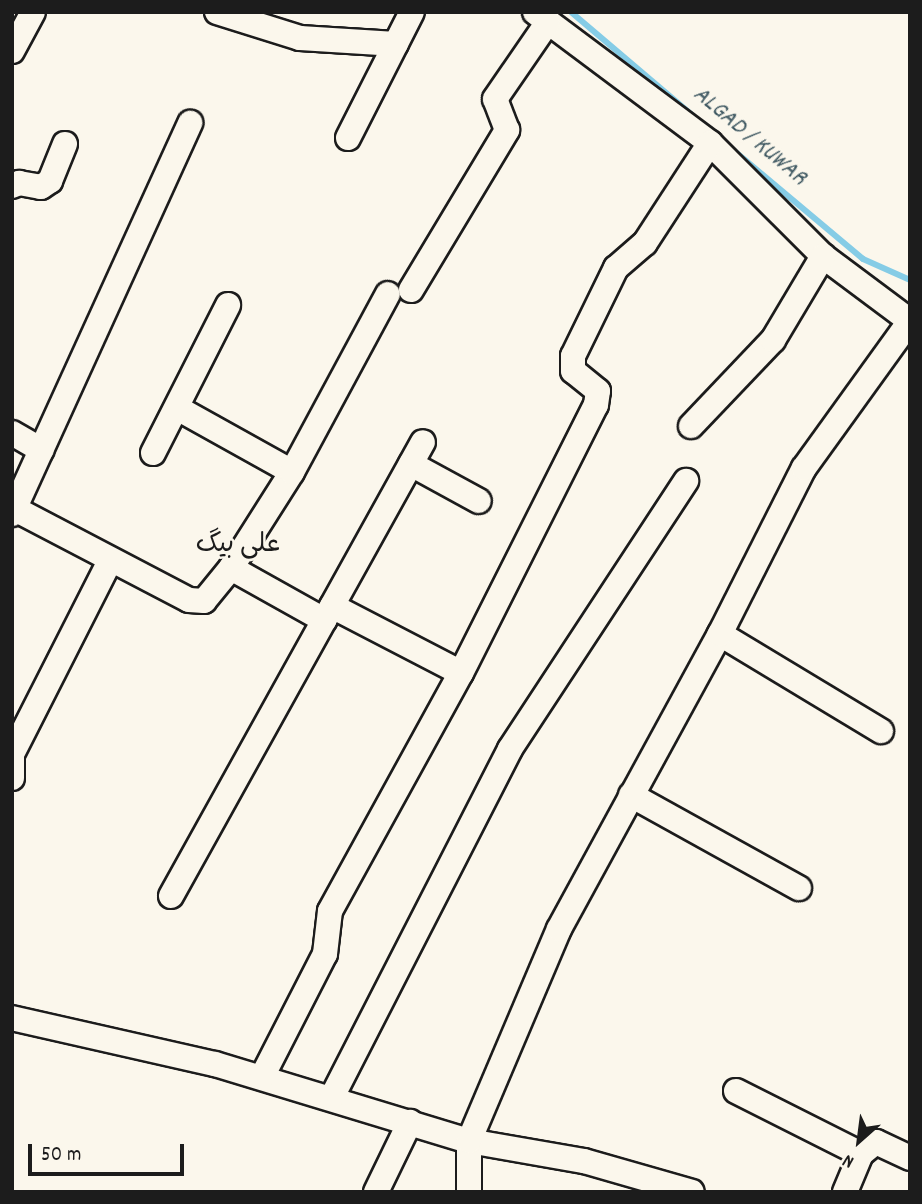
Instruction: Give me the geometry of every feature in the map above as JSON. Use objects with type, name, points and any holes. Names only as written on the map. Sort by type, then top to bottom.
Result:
[{"type":"street","points":[[12,51],[33,12]]},
{"type":"street","points":[[217,12],[300,38],[396,44]]},
{"type":"street","points":[[348,138],[412,12]]},
{"type":"street","points":[[190,122],[14,511],[189,600],[204,601],[231,568],[400,292],[508,130],[495,99],[541,17],[710,143],[823,256],[910,321],[804,468],[720,634],[559,929],[469,1142],[469,1192]]},
{"type":"street","points":[[262,1077],[325,954],[330,911],[461,673],[596,405],[598,391],[573,371],[573,356],[616,268],[645,243],[710,143]]},
{"type":"street","points":[[12,186],[19,183],[41,187],[50,181],[65,144]]},
{"type":"street","points":[[691,426],[773,340],[823,256]]},
{"type":"street","points":[[153,453],[179,409],[228,305]]},
{"type":"street","points":[[179,409],[292,472]]},
{"type":"street","points":[[12,433],[41,450]]},
{"type":"street","points":[[172,896],[423,442]]},
{"type":"street","points":[[411,464],[479,501]]},
{"type":"street","points":[[332,1097],[510,749],[686,481]]},
{"type":"street","points":[[12,778],[12,754],[109,562]]},
{"type":"street","points":[[231,568],[461,673]]},
{"type":"street","points":[[720,634],[881,731]]},
{"type":"street","points":[[631,795],[799,888]]},
{"type":"street","points":[[12,1018],[100,1035],[262,1077],[469,1142],[584,1161],[692,1192]]},
{"type":"street","points":[[736,1091],[861,1154]]},
{"type":"street","points":[[376,1192],[410,1122]]},
{"type":"street","points":[[845,1192],[861,1154],[876,1142],[910,1158]]},
{"type":"waterway","name":"ALGAD / KUWAR","points":[[571,12],[692,115]]},
{"type":"waterway","name":"ALGAD / KUWAR","points":[[732,149],[863,259],[910,280]]},
{"type":"district","name":"علی بیگ","points":[[238,546]]}]
